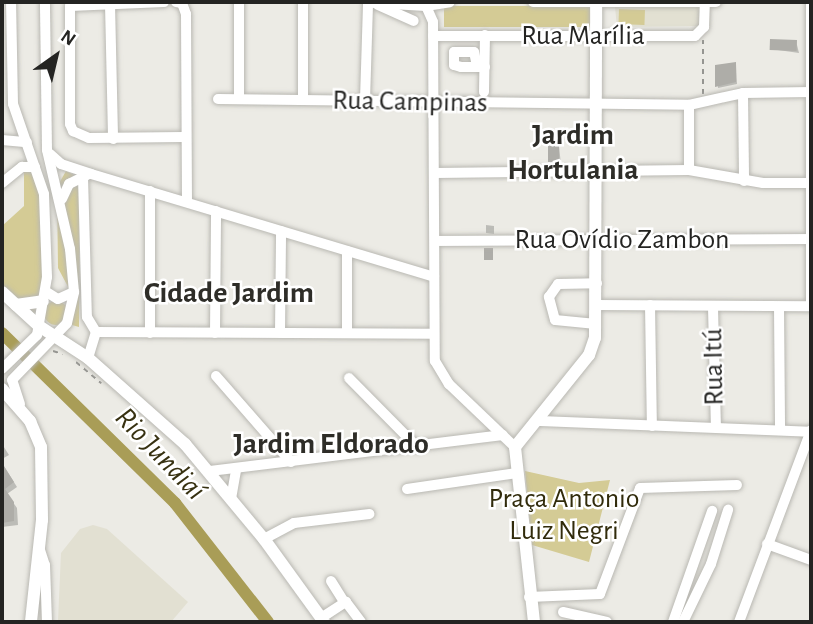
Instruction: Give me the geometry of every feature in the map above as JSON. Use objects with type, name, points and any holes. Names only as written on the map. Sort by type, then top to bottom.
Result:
[{"type":"main road","points":[[536,622],[529,597],[515,447],[539,421],[589,355],[596,324],[596,2]]},
{"type":"main road","points":[[2,292],[39,326],[44,342],[88,358],[210,471],[323,620]]},
{"type":"main road","points":[[16,305],[44,296]]},
{"type":"main road","points":[[2,389],[24,414],[41,447],[44,483],[30,622]]},
{"type":"street","points":[[11,2],[13,104],[44,194],[47,229],[44,296],[39,326]]},
{"type":"street","points":[[24,414],[12,385],[10,368],[67,323],[74,292],[61,201],[47,150],[45,2]]},
{"type":"street","points":[[164,2],[74,4],[68,10],[69,115],[73,131],[80,136],[113,139],[184,138]]},
{"type":"street","points":[[176,2],[182,3],[186,14],[184,138],[187,202]]},
{"type":"street","points":[[239,2],[239,98]]},
{"type":"street","points":[[303,2],[303,100]]},
{"type":"street","points":[[371,2],[421,6],[450,2]]},
{"type":"street","points":[[371,2],[417,22],[430,17]]},
{"type":"street","points":[[365,100],[371,2]]},
{"type":"street","points":[[533,2],[716,2]]},
{"type":"street","points":[[703,30],[705,2]]},
{"type":"street","points":[[596,305],[811,306],[811,2]]},
{"type":"street","points":[[110,4],[113,139]]},
{"type":"street","points":[[421,6],[430,17],[433,36],[435,361],[444,378],[515,447]]},
{"type":"street","points":[[421,6],[411,13],[433,36]]},
{"type":"street","name":"Rua Marília","points":[[433,36],[695,36],[703,30]]},
{"type":"street","points":[[484,92],[481,66],[485,35]]},
{"type":"street","name":"Rua Campinas","points":[[218,99],[365,100],[434,104],[690,105],[743,93],[810,92]]},
{"type":"street","points":[[743,93],[744,181]]},
{"type":"street","points":[[689,170],[690,105]]},
{"type":"street","points":[[2,140],[27,142]]},
{"type":"street","points":[[47,150],[55,161],[87,175],[150,191],[434,277]]},
{"type":"street","points":[[2,183],[22,167],[35,167]]},
{"type":"street","points":[[435,173],[689,170],[744,181],[811,183]]},
{"type":"street","points":[[61,201],[69,184],[87,175]]},
{"type":"street","points":[[87,175],[87,317],[96,332],[88,358]]},
{"type":"street","points":[[150,191],[150,333]]},
{"type":"street","points":[[215,211],[215,333]]},
{"type":"street","points":[[280,333],[281,231]]},
{"type":"street","name":"Rua Ovídio Zambon","points":[[435,241],[810,239]]},
{"type":"street","points":[[347,251],[347,332]]},
{"type":"street","points":[[596,324],[555,320],[549,297],[558,284],[597,283]]},
{"type":"street","points":[[44,296],[58,299],[74,292]]},
{"type":"street","points":[[650,305],[652,426]]},
{"type":"street","name":"Rua Itú","points":[[713,307],[716,426]]},
{"type":"street","points":[[779,307],[780,428]]},
{"type":"street","points":[[96,332],[434,334]]},
{"type":"street","points":[[216,376],[291,462]]},
{"type":"street","points":[[349,378],[418,448]]},
{"type":"street","points":[[539,421],[811,431],[739,622]]},
{"type":"street","points":[[210,471],[418,448],[503,435]]},
{"type":"street","points":[[231,499],[236,470]]},
{"type":"street","points":[[407,489],[517,473]]},
{"type":"street","points":[[529,597],[600,594],[640,488],[737,485]]},
{"type":"street","points":[[682,622],[711,564],[727,510]]},
{"type":"street","points":[[673,622],[712,511]]},
{"type":"street","points":[[264,539],[294,523],[369,514]]},
{"type":"street","points":[[767,544],[811,560]]},
{"type":"street","points":[[39,547],[45,565],[47,622]]},
{"type":"street","points":[[331,581],[361,622]]},
{"type":"street","points":[[323,620],[344,602]]},
{"type":"street","points":[[563,612],[607,622]]},
{"type":"path","points":[[703,30],[703,102]]},
{"type":"path","points":[[44,342],[64,353],[104,386]]},
{"type":"shaded area","points":[[697,6],[702,18],[698,26],[617,27],[615,7]]},
{"type":"shaded area","points":[[93,525],[107,529],[188,602],[171,622],[58,622],[61,553],[80,529]]},
{"type":"green space","points":[[444,6],[592,6],[592,27],[444,27]]},
{"type":"green space","points":[[619,9],[645,10],[644,25],[618,24]]},
{"type":"green space","points":[[24,168],[31,169],[41,194],[44,279],[33,317],[2,289],[2,226],[24,206]]},
{"type":"green space","points":[[66,171],[80,178],[79,327],[72,325],[73,296],[58,268],[57,187]]},
{"type":"green space","points":[[56,301],[64,305],[68,313],[64,321],[56,325],[48,321],[44,313],[48,305]]},
{"type":"green space","name":"Praça Antonio Luiz Negri","points":[[525,471],[579,483],[610,480],[589,562],[532,545]]},
{"type":"building","points":[[770,39],[797,40],[797,51],[770,50]]},
{"type":"building","points":[[736,62],[736,82],[715,87],[715,65]]},
{"type":"building","points":[[548,134],[559,134],[559,162],[548,162]]},
{"type":"building","points":[[484,248],[493,248],[493,260],[484,260]]},
{"type":"building","points":[[2,463],[14,482],[5,489],[14,502],[14,521],[2,523]]},
{"type":"waterway","name":"Rio Jundiaí","points":[[2,333],[175,503],[268,622]]},
{"type":"district","name":"Jardim Hortulania","points":[[573,152]]},
{"type":"district","name":"Cidade Jardim","points":[[229,293]]},
{"type":"district","name":"Jardim Eldorado","points":[[331,444]]}]
